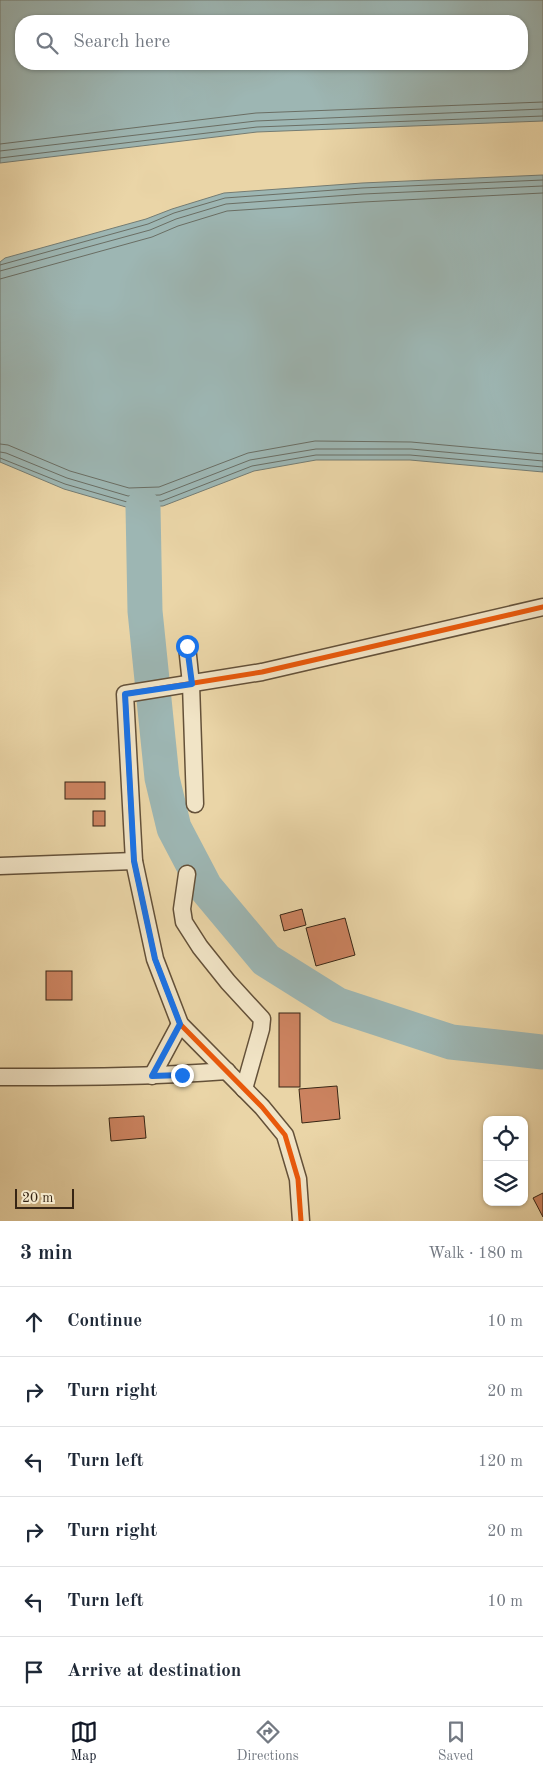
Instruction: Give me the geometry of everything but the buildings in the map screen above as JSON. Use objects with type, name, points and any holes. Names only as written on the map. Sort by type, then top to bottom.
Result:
[{"type":"street","points":[[301,1221],[298,1179],[285,1135],[262,1106],[180,1024],[155,959],[134,861],[125,694],[262,672],[543,607]]},
{"type":"street","points":[[187,646],[192,684],[195,804]]},
{"type":"street","points":[[0,866],[134,861]]},
{"type":"street","points":[[187,874],[182,909],[184,922],[200,947],[228,982],[262,1019],[261,1029],[244,1089]]},
{"type":"street","points":[[152,1076],[180,1024]]},
{"type":"street","points":[[0,1077],[152,1076],[227,1071]]},
{"type":"water","points":[[0,0],[543,0],[543,121],[257,132],[0,163]]},
{"type":"water","points":[[543,175],[543,472],[410,460],[316,460],[254,471],[163,506],[126,507],[64,489],[0,462],[0,262],[5,258],[146,219],[224,193],[362,183]]},
{"type":"waterway","points":[[143,507],[145,611],[162,778],[174,828],[205,887],[266,960],[338,1005],[451,1042],[543,1052]]},
{"type":"cycle path","points":[[301,1221],[298,1179],[285,1135],[262,1107],[180,1024],[155,959],[134,861],[125,694],[262,672],[543,607]]},
{"type":"route","points":[[182,1075],[152,1076],[180,1024],[155,959],[134,861],[125,694],[192,684],[187,646]]}]
